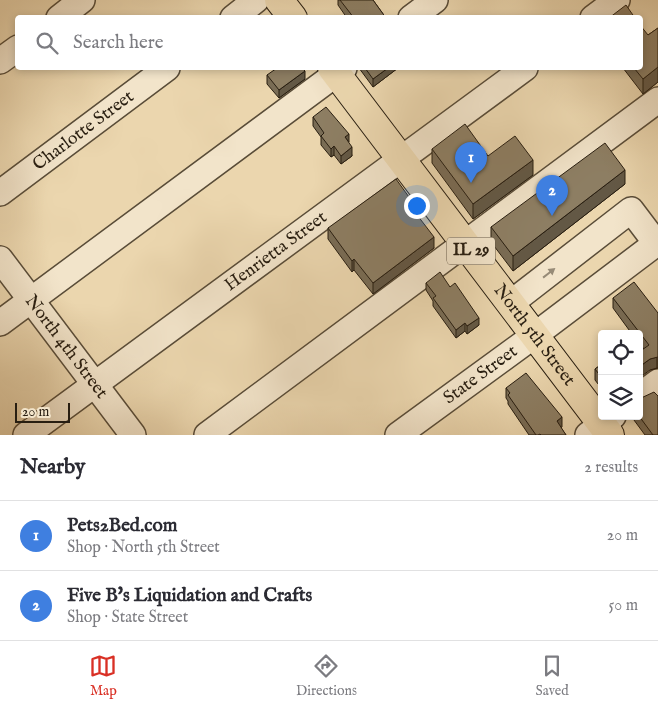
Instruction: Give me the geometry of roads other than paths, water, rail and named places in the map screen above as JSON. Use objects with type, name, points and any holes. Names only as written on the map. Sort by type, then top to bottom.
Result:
[{"type":"main road","points":[[279,0],[291,15]]},
{"type":"main road","name":"North 5th Street","points":[[339,70],[401,158],[603,428]]},
{"type":"street","points":[[63,15],[82,0]]},
{"type":"street","points":[[237,15],[256,0]]},
{"type":"street","points":[[415,15],[435,0]]},
{"type":"street","points":[[597,15],[617,0]]},
{"type":"street","points":[[0,61],[15,50]]},
{"type":"street","name":"Charlotte Street","points":[[0,193],[163,70]]},
{"type":"street","points":[[0,323],[337,70]]},
{"type":"street","name":"Henrietta Street","points":[[26,435],[522,70]]},
{"type":"street","points":[[207,435],[658,100]]},
{"type":"street","points":[[511,303],[630,210],[657,242]]},
{"type":"street","name":"State Street","points":[[398,435],[535,335],[657,242]]},
{"type":"street","name":"North 4th Street","points":[[0,259],[133,435]]},
{"type":"street","points":[[643,393],[658,382]]},
{"type":"place","name":"Pets2Bed.com","points":[[471,183]]},
{"type":"place","name":"Five B's Liquidation and Crafts","points":[[552,216]]}]
